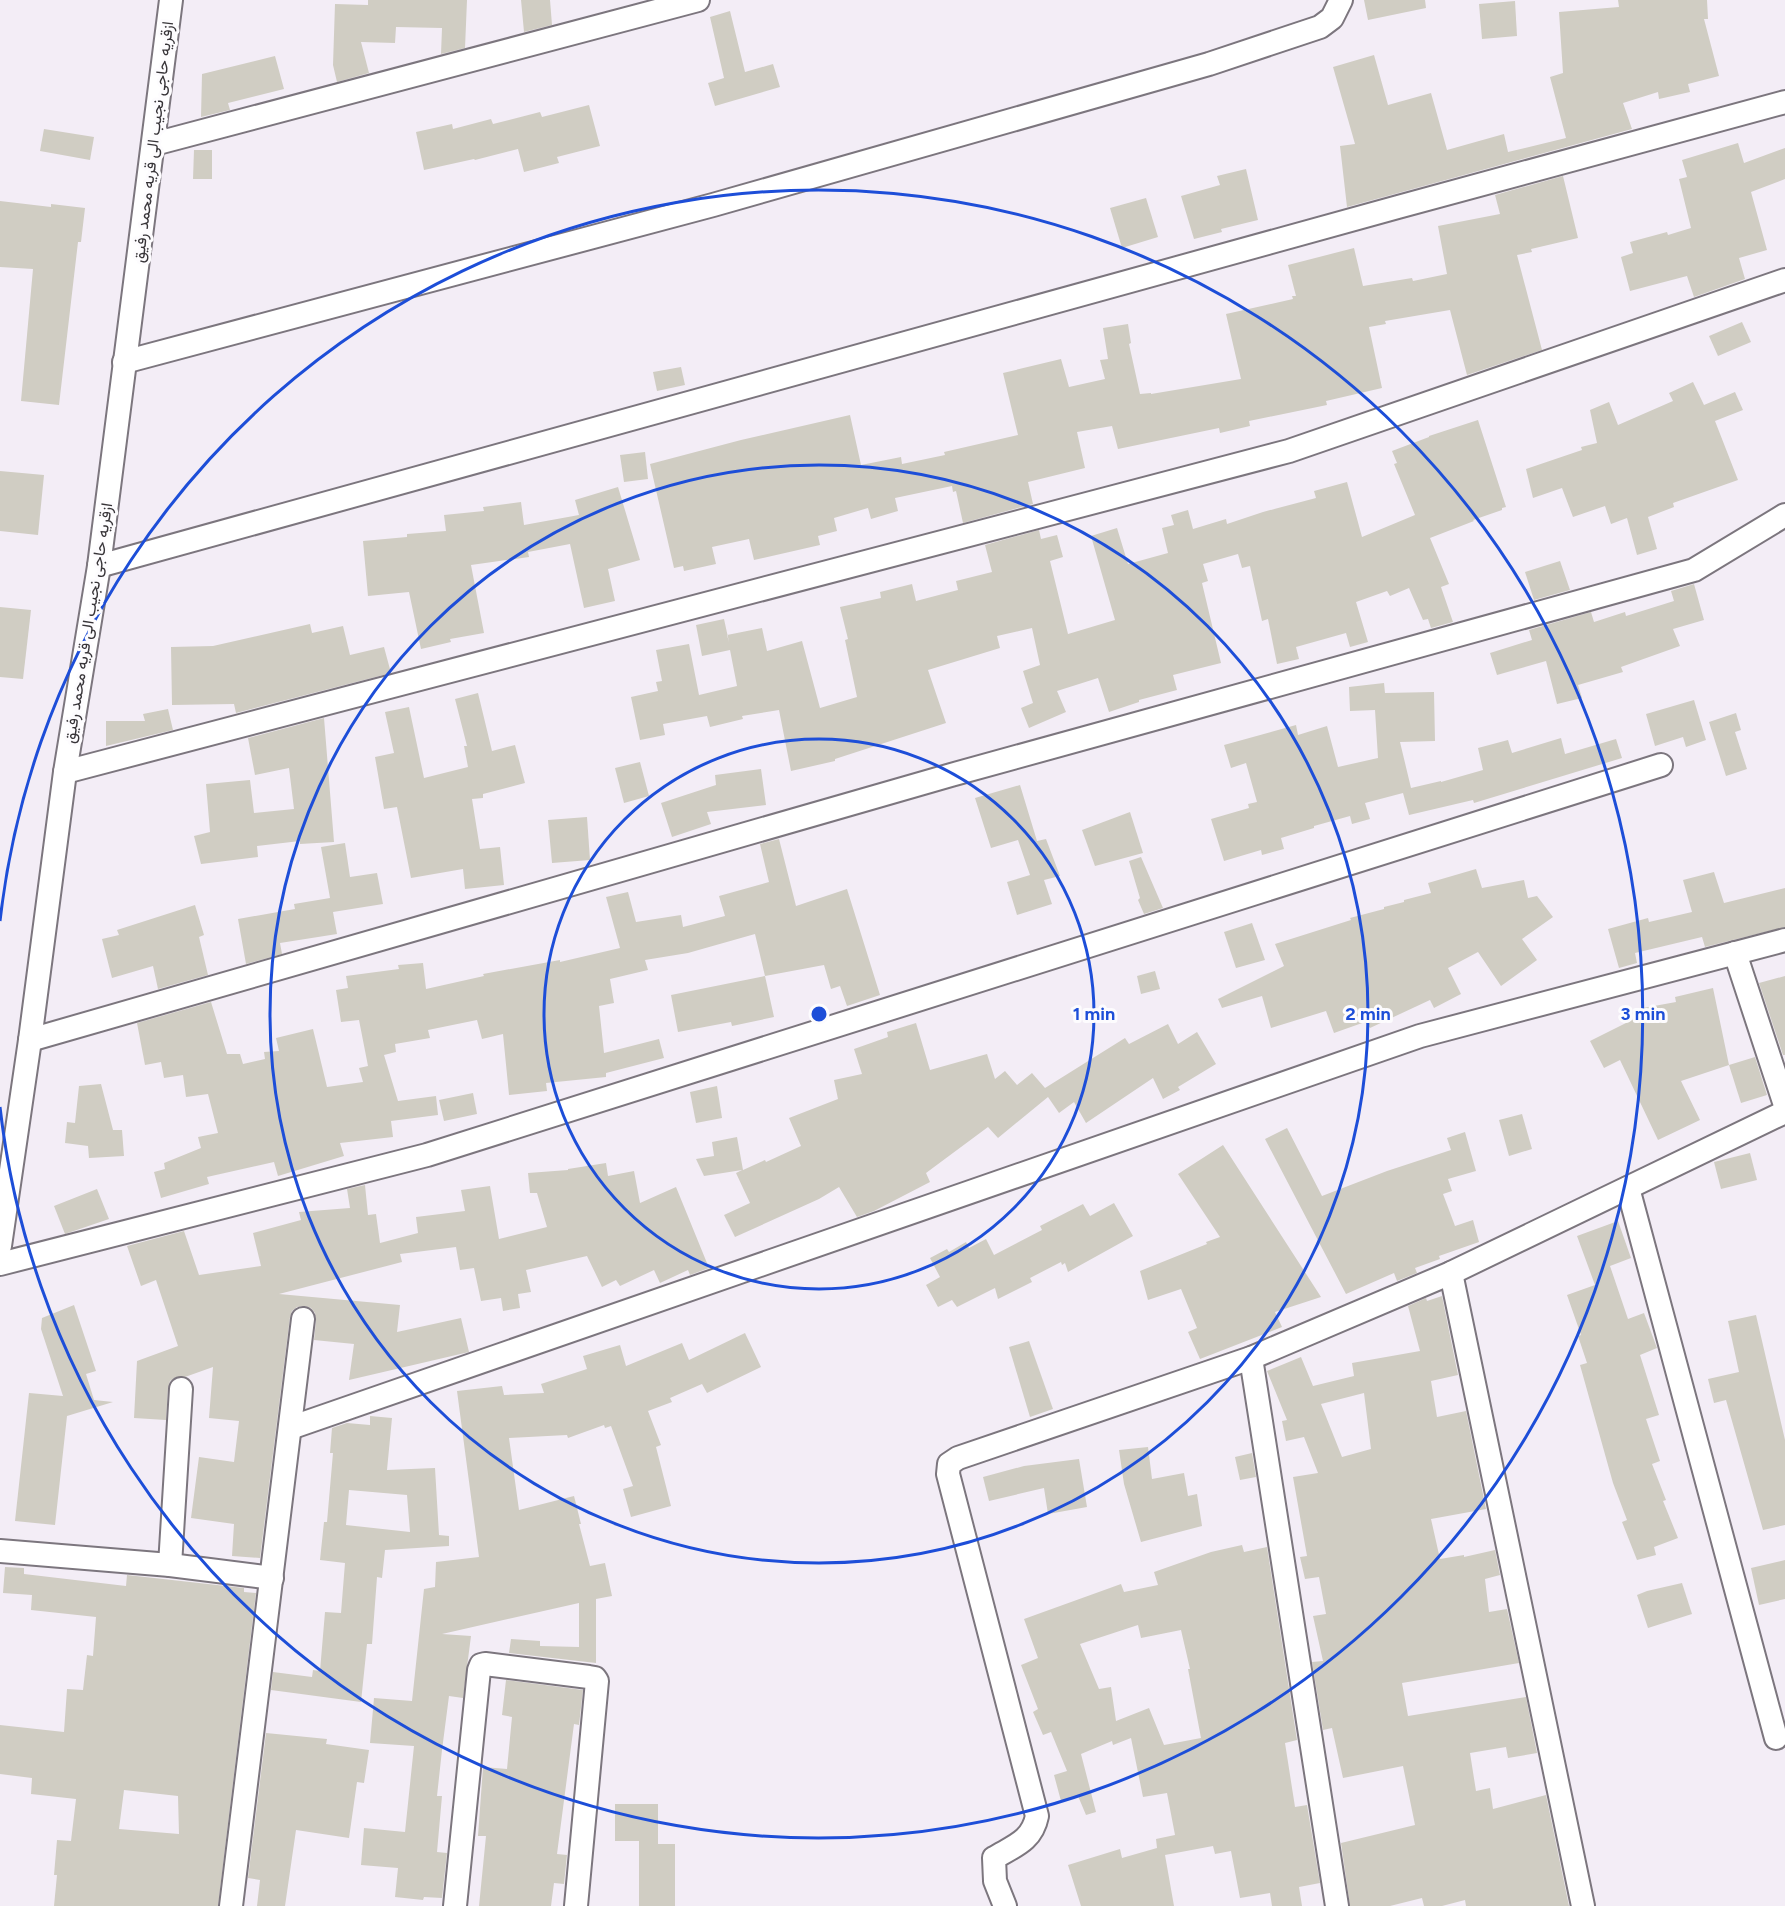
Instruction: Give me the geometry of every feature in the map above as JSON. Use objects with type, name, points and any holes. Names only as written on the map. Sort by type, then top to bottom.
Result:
[{"type":"street","name":"ازقریه حاجی نجیب الی قریه محمد رفیق","points":[[0,1246],[65,772],[99,566],[171,0]]},
{"type":"street","points":[[154,144],[698,0]]},
{"type":"street","points":[[124,362],[712,205],[1209,64],[1320,27],[1332,18],[1341,0]]},
{"type":"street","points":[[99,566],[1352,219],[1785,102]]},
{"type":"street","points":[[65,772],[1289,451],[1785,280]]},
{"type":"street","points":[[30,1040],[951,775],[1694,570],[1785,515]]},
{"type":"street","points":[[0,1264],[427,1155],[1661,765]]},
{"type":"street","points":[[290,1428],[1420,1036],[1785,940]]},
{"type":"street","points":[[1735,953],[1785,1105]]},
{"type":"street","points":[[1005,1906],[995,1881],[994,1858],[1029,1837],[1035,1828],[1037,1816],[948,1474],[949,1464],[958,1458],[1251,1358],[1451,1273],[1785,1112]]},
{"type":"street","points":[[1628,1188],[1776,1738]]},
{"type":"street","points":[[1451,1273],[1583,1906]]},
{"type":"street","points":[[231,1906],[303,1319]]},
{"type":"street","points":[[1251,1358],[1337,1906]]},
{"type":"street","points":[[170,1565],[181,1389]]},
{"type":"street","points":[[0,1551],[170,1565],[272,1578]]},
{"type":"street","points":[[455,1906],[479,1671],[485,1664],[590,1677],[597,1681],[576,1906]]},
{"type":"building","points":[[368,0],[467,0],[465,48],[441,54],[442,28],[396,27],[395,43],[361,42],[369,73],[337,82],[333,65],[335,4],[368,5]]},
{"type":"building","points":[[521,0],[550,0],[552,25],[524,32]]},
{"type":"building","points":[[1364,0],[1425,0],[1426,8],[1368,20]]},
{"type":"building","points":[[1618,0],[1707,0],[1708,19],[1704,19],[1719,76],[1688,84],[1690,92],[1659,99],[1658,92],[1623,103],[1632,129],[1347,207],[1340,146],[1355,144],[1333,67],[1374,55],[1388,105],[1431,93],[1447,150],[1504,134],[1508,152],[1566,138],[1550,77],[1563,73],[1559,12],[1619,7]]},
{"type":"building","points":[[1515,1],[1517,36],[1482,39],[1479,4]]},
{"type":"building","points":[[730,11],[745,72],[773,64],[780,87],[715,106],[708,83],[724,78],[710,17]]},
{"type":"building","points":[[275,56],[284,89],[228,103],[230,110],[201,117],[202,74]]},
{"type":"building","points":[[589,105],[600,146],[557,157],[559,163],[524,172],[518,149],[424,170],[416,132],[452,124],[453,129],[491,119],[493,124],[540,112],[542,117]]},
{"type":"building","points":[[44,129],[94,137],[90,160],[40,151]]},
{"type":"building","points":[[1738,143],[1744,163],[1785,148],[1785,179],[1751,192],[1767,250],[1739,258],[1745,279],[1694,297],[1687,276],[1630,291],[1621,257],[1633,253],[1630,242],[1691,228],[1679,179],[1687,177],[1682,160]]},
{"type":"building","points":[[194,150],[212,150],[212,179],[193,179]]},
{"type":"building","points":[[1246,169],[1258,220],[1221,229],[1222,232],[1194,239],[1181,196],[1220,185],[1217,176]]},
{"type":"building","points":[[1563,176],[1578,238],[1531,249],[1532,252],[1517,255],[1542,350],[1467,375],[1450,310],[1385,321],[1386,324],[1369,327],[1382,388],[1326,401],[1327,405],[1249,421],[1250,426],[1220,433],[1219,428],[1118,449],[1112,426],[1077,432],[1085,468],[1028,482],[1033,504],[963,523],[956,491],[953,492],[952,486],[895,498],[898,511],[871,519],[868,508],[834,518],[837,531],[818,536],[820,545],[754,560],[749,539],[712,547],[716,564],[684,571],[683,566],[674,568],[650,464],[850,415],[861,465],[901,457],[902,464],[1018,435],[1003,373],[1061,359],[1069,387],[1105,379],[1100,360],[1108,359],[1103,328],[1128,324],[1131,343],[1129,344],[1140,394],[1241,379],[1226,314],[1293,299],[1292,296],[1296,296],[1288,265],[1354,248],[1363,286],[1412,278],[1413,281],[1447,274],[1438,226],[1500,214],[1495,195]]},
{"type":"building","points":[[1146,198],[1158,237],[1122,248],[1110,208]]},
{"type":"building","points":[[0,201],[85,208],[81,242],[78,242],[59,405],[21,401],[33,269],[0,267]]},
{"type":"building","points":[[1742,322],[1751,342],[1718,356],[1709,336]]},
{"type":"building","points":[[681,367],[685,385],[657,391],[653,372]]},
{"type":"building","points":[[1693,382],[1704,405],[1735,392],[1743,410],[1715,421],[1738,480],[1673,503],[1674,507],[1648,517],[1657,549],[1637,555],[1627,518],[1611,524],[1605,506],[1573,517],[1562,488],[1533,498],[1526,469],[1597,443],[1590,410],[1609,402],[1618,425],[1673,401],[1669,393]]},
{"type":"building","points":[[1478,420],[1506,507],[1430,538],[1449,584],[1441,587],[1453,622],[1431,628],[1428,619],[1423,620],[1409,588],[1390,596],[1387,591],[1356,602],[1368,642],[1350,647],[1346,633],[1296,647],[1299,659],[1277,664],[1268,619],[1262,621],[1250,566],[1242,568],[1238,554],[1203,564],[1208,581],[1202,583],[1221,663],[1173,675],[1177,690],[1139,700],[1139,702],[1109,712],[1098,678],[1057,691],[1066,712],[1029,728],[1021,708],[1033,703],[1023,671],[1040,665],[1032,628],[997,636],[1000,648],[928,670],[946,723],[835,759],[835,761],[791,771],[779,710],[742,716],[743,719],[710,727],[707,716],[663,724],[665,735],[640,740],[631,697],[658,691],[656,682],[662,681],[656,650],[689,644],[699,695],[737,686],[730,650],[702,656],[696,625],[724,619],[727,635],[762,628],[767,651],[802,641],[820,708],[857,697],[845,640],[848,639],[840,607],[881,598],[880,592],[912,584],[916,601],[958,590],[956,581],[992,572],[985,545],[1039,530],[1041,539],[1057,535],[1063,557],[1050,561],[1068,634],[1115,620],[1091,536],[1117,528],[1128,564],[1168,553],[1162,528],[1174,525],[1171,515],[1188,510],[1193,529],[1226,519],[1227,524],[1316,498],[1314,491],[1347,482],[1362,537],[1415,515],[1394,464],[1397,463],[1392,451]]},
{"type":"building","points":[[645,452],[648,479],[624,482],[620,455]]},
{"type":"building","points":[[0,471],[44,475],[38,535],[0,531]]},
{"type":"building","points":[[618,487],[640,560],[608,569],[615,601],[584,608],[570,544],[528,552],[529,557],[471,565],[484,633],[450,639],[451,642],[421,649],[409,592],[368,596],[363,541],[446,531],[444,515],[484,511],[483,507],[521,502],[524,525],[579,515],[575,500]]},
{"type":"building","points":[[1560,561],[1570,590],[1534,600],[1525,572]]},
{"type":"building","points":[[1694,584],[1704,620],[1673,629],[1680,646],[1621,667],[1623,672],[1578,685],[1582,698],[1557,704],[1546,661],[1497,675],[1490,653],[1532,640],[1529,630],[1591,612],[1594,622],[1625,612],[1626,616],[1674,601],[1671,591]]},
{"type":"building","points":[[0,607],[31,610],[23,679],[0,677]]},
{"type":"building","points":[[310,624],[312,633],[343,626],[350,655],[384,647],[391,673],[236,713],[234,704],[172,705],[171,647],[213,646]]},
{"type":"building","points":[[1384,683],[1385,693],[1434,692],[1435,741],[1400,742],[1411,788],[1483,770],[1478,748],[1508,740],[1512,753],[1561,738],[1565,754],[1616,739],[1622,758],[1474,803],[1473,800],[1409,815],[1403,793],[1365,803],[1370,819],[1352,824],[1350,816],[1314,826],[1314,828],[1281,838],[1284,849],[1262,855],[1261,850],[1224,861],[1211,819],[1249,808],[1248,804],[1257,802],[1246,763],[1231,768],[1224,745],[1296,725],[1298,735],[1327,726],[1338,767],[1378,758],[1375,710],[1350,711],[1349,687]]},
{"type":"building","points":[[478,693],[492,751],[515,745],[525,783],[483,794],[483,798],[472,799],[480,849],[500,847],[504,885],[465,889],[463,869],[411,878],[397,807],[384,809],[375,757],[394,753],[385,712],[409,707],[424,778],[468,767],[464,746],[467,746],[455,699]]},
{"type":"building","points":[[1694,700],[1706,740],[1686,747],[1683,737],[1655,746],[1646,714]]},
{"type":"building","points":[[168,709],[173,730],[106,746],[106,721],[145,721],[143,714]]},
{"type":"building","points":[[1736,713],[1741,730],[1735,732],[1747,769],[1726,776],[1709,722]]},
{"type":"building","points":[[324,718],[334,842],[300,844],[300,841],[257,846],[258,857],[201,864],[194,836],[210,832],[206,784],[250,780],[254,813],[294,809],[289,768],[255,775],[248,738]]},
{"type":"building","points":[[640,762],[649,796],[624,803],[615,768]]},
{"type":"building","points":[[761,769],[766,805],[707,812],[711,824],[672,837],[661,803],[716,785],[715,775]]},
{"type":"building","points":[[1020,785],[1037,841],[1046,839],[1060,876],[1044,880],[1052,904],[1017,915],[1007,882],[1030,875],[1018,840],[991,848],[975,798]]},
{"type":"building","points":[[1130,812],[1143,853],[1095,866],[1082,830]]},
{"type":"building","points":[[587,817],[590,860],[552,863],[548,820]]},
{"type":"building","points":[[779,839],[796,906],[847,889],[880,995],[847,1006],[840,986],[831,989],[824,965],[765,976],[755,934],[688,953],[645,960],[648,970],[610,979],[614,1003],[599,1006],[604,1053],[659,1039],[664,1058],[606,1073],[606,1077],[546,1083],[547,1091],[509,1095],[503,1034],[482,1039],[477,1020],[428,1030],[430,1038],[395,1044],[396,1052],[384,1055],[398,1101],[436,1096],[438,1115],[391,1121],[393,1137],[340,1143],[344,1156],[278,1176],[274,1162],[207,1177],[209,1184],[161,1198],[154,1172],[165,1169],[164,1163],[201,1148],[198,1137],[218,1133],[208,1094],[186,1097],[183,1075],[164,1078],[161,1062],[145,1065],[137,1023],[211,1002],[227,1054],[240,1054],[243,1064],[265,1059],[264,1052],[279,1051],[276,1038],[313,1029],[327,1087],[363,1082],[359,1068],[368,1066],[359,1020],[341,1022],[336,990],[348,988],[346,976],[399,969],[398,965],[423,963],[426,989],[484,976],[483,974],[560,960],[560,962],[620,948],[606,897],[628,892],[636,922],[681,915],[683,927],[725,916],[719,896],[769,882],[760,844]]},
{"type":"building","points":[[345,843],[350,877],[377,873],[383,904],[333,912],[337,934],[280,943],[282,954],[246,964],[238,919],[295,909],[294,904],[330,898],[321,847]]},
{"type":"building","points":[[1141,857],[1163,908],[1144,914],[1138,900],[1140,898],[1129,861]]},
{"type":"building","points":[[1476,869],[1482,888],[1524,880],[1528,898],[1537,896],[1553,917],[1522,939],[1537,960],[1501,986],[1478,952],[1448,968],[1461,994],[1434,1008],[1430,1000],[1370,1028],[1365,1022],[1334,1033],[1326,1011],[1271,1028],[1262,996],[1222,1008],[1218,999],[1284,966],[1275,944],[1431,893],[1428,883]]},
{"type":"building","points":[[1714,872],[1724,903],[1785,888],[1785,927],[1705,947],[1702,937],[1635,953],[1637,963],[1619,968],[1608,929],[1648,918],[1649,922],[1692,912],[1683,880]]},
{"type":"building","points":[[195,905],[204,935],[199,937],[208,975],[158,989],[153,966],[112,978],[102,939],[119,935],[117,930]]},
{"type":"building","points":[[1252,923],[1265,960],[1236,968],[1224,932]]},
{"type":"building","points":[[1155,971],[1160,989],[1141,994],[1137,976]]},
{"type":"building","points":[[765,976],[774,1017],[732,1026],[731,1022],[678,1032],[671,995]]},
{"type":"building","points":[[1785,976],[1785,1055],[1783,1055],[1759,983]]},
{"type":"building","points":[[1713,988],[1729,1065],[1681,1081],[1700,1120],[1658,1140],[1620,1060],[1604,1068],[1590,1041],[1644,1014],[1643,1008],[1676,1002],[1675,997]]},
{"type":"building","points":[[916,1023],[930,1070],[987,1054],[995,1079],[1005,1071],[1017,1085],[1032,1073],[1045,1088],[1125,1038],[1129,1044],[1168,1024],[1178,1044],[1197,1032],[1216,1064],[1178,1087],[1180,1090],[1163,1099],[1153,1078],[1086,1123],[1074,1102],[1059,1113],[1048,1097],[998,1138],[988,1127],[926,1173],[930,1182],[874,1211],[857,1217],[839,1187],[819,1199],[735,1237],[724,1215],[750,1203],[736,1173],[742,1170],[704,1176],[696,1159],[714,1156],[712,1142],[737,1137],[743,1170],[801,1146],[789,1118],[838,1099],[834,1080],[862,1074],[854,1049],[888,1037],[887,1032]]},
{"type":"building","points":[[1755,1057],[1767,1095],[1741,1103],[1729,1065]]},
{"type":"building","points":[[101,1084],[113,1130],[122,1130],[124,1156],[89,1158],[88,1146],[65,1143],[67,1122],[75,1123],[79,1086]]},
{"type":"building","points":[[717,1086],[722,1118],[696,1123],[690,1092]]},
{"type":"building","points":[[473,1093],[477,1114],[444,1121],[439,1100]]},
{"type":"building","points":[[1522,1114],[1532,1149],[1509,1156],[1499,1120]]},
{"type":"building","points":[[1287,1128],[1322,1196],[1451,1150],[1447,1138],[1465,1132],[1476,1171],[1448,1179],[1452,1191],[1443,1194],[1455,1226],[1473,1220],[1479,1242],[1439,1256],[1440,1259],[1415,1268],[1417,1273],[1397,1281],[1394,1273],[1346,1294],[1265,1139]]},
{"type":"building","points":[[1223,1145],[1321,1297],[1275,1312],[1282,1327],[1200,1359],[1188,1332],[1197,1328],[1181,1289],[1148,1300],[1140,1271],[1220,1237],[1178,1174]]},
{"type":"building","points":[[1750,1153],[1757,1180],[1721,1189],[1714,1162]]},
{"type":"building","points":[[606,1163],[608,1176],[634,1171],[640,1203],[676,1187],[709,1268],[690,1275],[688,1270],[660,1283],[654,1270],[620,1286],[616,1280],[602,1287],[587,1256],[526,1270],[531,1292],[518,1294],[520,1308],[503,1311],[501,1298],[481,1301],[474,1268],[460,1270],[456,1247],[400,1254],[402,1262],[279,1294],[400,1305],[397,1332],[461,1318],[469,1352],[349,1380],[354,1344],[314,1340],[315,1313],[311,1308],[305,1306],[297,1307],[292,1311],[290,1317],[260,1558],[232,1556],[234,1524],[191,1518],[199,1457],[234,1462],[239,1421],[209,1418],[213,1367],[185,1377],[176,1377],[170,1381],[166,1420],[134,1418],[137,1361],[178,1346],[156,1280],[141,1286],[127,1246],[184,1231],[199,1275],[261,1266],[253,1233],[301,1220],[299,1212],[350,1208],[347,1189],[365,1185],[368,1215],[376,1214],[380,1243],[418,1233],[416,1217],[465,1211],[461,1190],[490,1186],[499,1239],[547,1227],[537,1193],[530,1193],[528,1173],[568,1170]]},
{"type":"building","points":[[97,1189],[109,1219],[65,1234],[54,1206]]},
{"type":"building","points":[[1114,1203],[1133,1236],[1068,1272],[1065,1263],[1062,1265],[1061,1262],[1030,1278],[1032,1282],[998,1299],[995,1288],[957,1307],[952,1300],[938,1307],[926,1285],[940,1277],[930,1258],[947,1249],[949,1252],[966,1242],[969,1248],[986,1239],[994,1255],[1042,1230],[1040,1226],[1083,1204],[1090,1216]]},
{"type":"building","points":[[1618,1221],[1631,1258],[1610,1266],[1628,1319],[1644,1313],[1657,1348],[1640,1355],[1659,1415],[1646,1419],[1660,1461],[1652,1464],[1666,1500],[1663,1501],[1678,1538],[1654,1547],[1656,1555],[1637,1560],[1622,1522],[1627,1520],[1613,1483],[1580,1365],[1587,1363],[1578,1336],[1581,1335],[1567,1295],[1595,1285],[1577,1236]]},
{"type":"building","points":[[1442,1296],[1458,1375],[1431,1381],[1437,1417],[1466,1411],[1486,1509],[1431,1519],[1440,1559],[1464,1555],[1464,1557],[1495,1550],[1500,1575],[1485,1579],[1489,1612],[1507,1609],[1519,1663],[1402,1683],[1408,1716],[1526,1697],[1537,1753],[1508,1758],[1506,1747],[1470,1753],[1476,1791],[1490,1788],[1493,1809],[1546,1795],[1569,1906],[1466,1906],[1465,1900],[1442,1906],[1424,1906],[1422,1898],[1390,1906],[1350,1906],[1341,1843],[1415,1825],[1403,1766],[1343,1778],[1332,1728],[1323,1730],[1312,1662],[1323,1661],[1313,1616],[1326,1614],[1319,1577],[1305,1579],[1300,1557],[1307,1556],[1293,1477],[1318,1473],[1304,1437],[1286,1441],[1282,1421],[1287,1420],[1267,1371],[1301,1357],[1313,1386],[1354,1376],[1352,1363],[1420,1351],[1408,1306],[1426,1298],[1427,1301]],"holes":[[[1364,1393],[1371,1449],[1342,1457],[1321,1404]]]},
{"type":"building","points":[[74,1305],[96,1371],[86,1374],[94,1400],[113,1402],[67,1416],[55,1525],[15,1521],[29,1393],[63,1396],[41,1329],[42,1318]]},
{"type":"building","points":[[1756,1315],[1785,1440],[1785,1525],[1763,1530],[1726,1400],[1714,1403],[1708,1379],[1739,1372],[1728,1321]]},
{"type":"building","points":[[745,1333],[761,1367],[707,1393],[702,1384],[670,1398],[672,1402],[648,1411],[661,1445],[656,1447],[671,1506],[631,1517],[623,1489],[633,1486],[611,1426],[605,1428],[604,1425],[568,1438],[567,1435],[509,1438],[519,1510],[574,1496],[590,1566],[605,1563],[612,1596],[596,1599],[596,1663],[509,1653],[511,1639],[540,1641],[540,1646],[579,1647],[579,1603],[442,1634],[471,1636],[463,1698],[449,1696],[442,1750],[437,1796],[442,1796],[437,1852],[447,1853],[442,1898],[424,1897],[423,1900],[395,1897],[398,1868],[361,1865],[364,1828],[405,1832],[414,1746],[370,1743],[374,1698],[412,1701],[424,1589],[435,1587],[436,1562],[479,1557],[457,1391],[502,1386],[504,1395],[544,1393],[541,1384],[587,1369],[583,1356],[620,1345],[626,1366],[682,1343],[689,1360]]},
{"type":"building","points":[[1029,1341],[1053,1409],[1030,1417],[1009,1347]]},
{"type":"building","points":[[370,1416],[392,1418],[387,1470],[435,1468],[439,1535],[449,1536],[449,1546],[385,1550],[382,1578],[377,1577],[372,1644],[367,1644],[361,1702],[271,1690],[273,1672],[312,1677],[313,1670],[320,1671],[325,1612],[341,1613],[345,1563],[320,1560],[324,1522],[327,1522],[333,1453],[330,1453],[332,1428],[347,1423],[370,1425]],"holes":[[[349,1490],[407,1495],[410,1532],[346,1525]]]},
{"type":"building","points":[[1148,1447],[1152,1479],[1184,1473],[1188,1496],[1197,1494],[1202,1526],[1141,1542],[1124,1484],[1119,1450]]},
{"type":"building","points":[[1252,1453],[1256,1477],[1240,1480],[1235,1457]]},
{"type":"building","points":[[1079,1459],[1087,1507],[1048,1514],[1044,1488],[989,1501],[983,1477],[1024,1466]]},
{"type":"building","points":[[1242,1545],[1244,1552],[1267,1547],[1297,1740],[1285,1743],[1295,1807],[1307,1805],[1320,1883],[1299,1887],[1302,1906],[1272,1906],[1270,1893],[1240,1898],[1231,1851],[1215,1854],[1213,1846],[1165,1855],[1174,1906],[1081,1906],[1068,1865],[1120,1849],[1122,1858],[1157,1848],[1156,1839],[1175,1835],[1167,1793],[1143,1797],[1131,1738],[1113,1745],[1112,1741],[1081,1754],[1096,1812],[1086,1815],[1078,1796],[1061,1801],[1054,1775],[1067,1771],[1051,1732],[1043,1735],[1033,1712],[1038,1709],[1021,1665],[1038,1658],[1024,1619],[1121,1584],[1124,1592],[1158,1585],[1154,1572],[1211,1552]],"holes":[[[1138,1625],[1141,1638],[1181,1630],[1201,1738],[1164,1745],[1149,1708],[1116,1721],[1111,1687],[1099,1689],[1080,1644]]]},
{"type":"building","points":[[1785,1560],[1785,1599],[1759,1605],[1751,1568]]},
{"type":"building","points":[[5,1567],[24,1568],[24,1574],[126,1586],[127,1575],[244,1588],[244,1592],[256,1593],[218,1906],[54,1906],[57,1840],[71,1841],[76,1799],[31,1794],[32,1778],[0,1774],[0,1725],[64,1732],[67,1689],[83,1690],[87,1655],[93,1656],[96,1617],[31,1610],[32,1595],[3,1593]],"holes":[[[124,1790],[178,1796],[179,1834],[119,1829]]]},
{"type":"building","points":[[1682,1583],[1692,1614],[1648,1628],[1637,1595]]},
{"type":"building","points":[[506,1680],[583,1690],[579,1725],[574,1724],[557,1854],[567,1855],[564,1884],[554,1883],[551,1906],[479,1906],[486,1836],[478,1836],[483,1767],[507,1769],[512,1717],[502,1715]]},
{"type":"building","points":[[266,1733],[327,1739],[326,1744],[369,1750],[364,1783],[357,1782],[349,1838],[296,1830],[285,1906],[257,1906],[260,1880],[248,1878]]},
{"type":"building","points":[[615,1804],[658,1804],[658,1844],[675,1844],[675,1906],[639,1906],[639,1841],[615,1841]]}]
